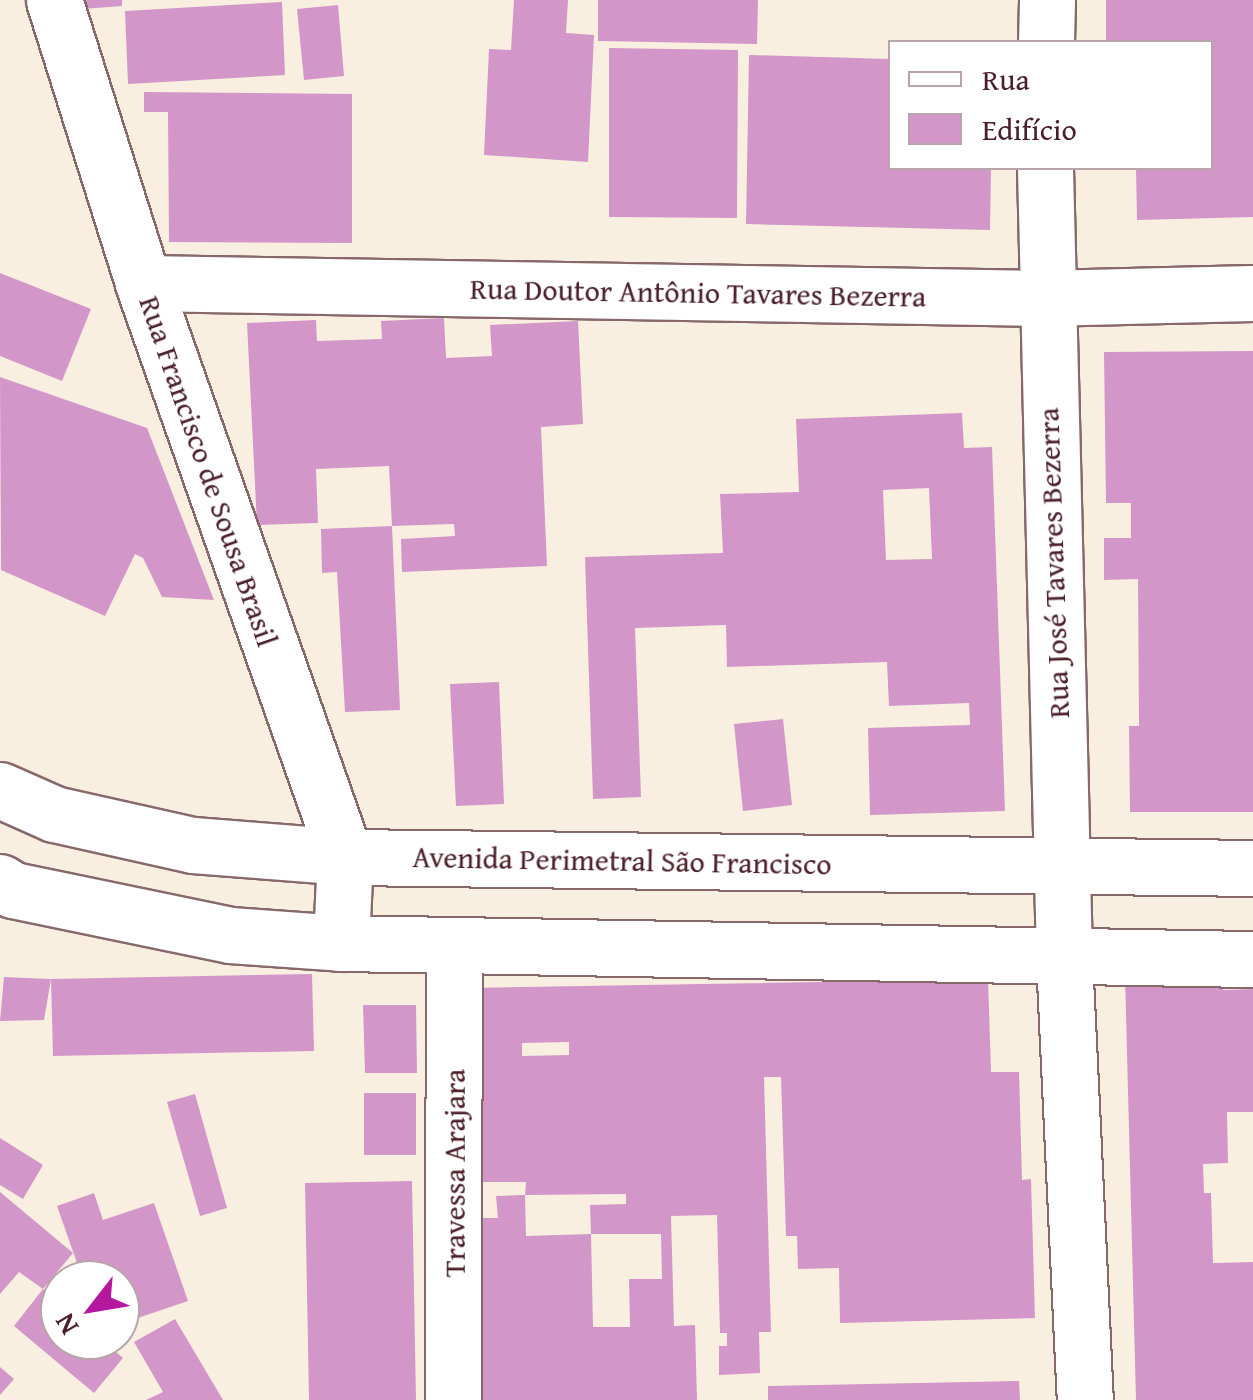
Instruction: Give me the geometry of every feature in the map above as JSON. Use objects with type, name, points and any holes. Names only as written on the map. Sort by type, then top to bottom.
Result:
[{"type":"street","name":"Rua Francisco de Sousa Brasil","points":[[54,0],[143,283],[344,856],[341,943]]},
{"type":"street","points":[[1046,40],[1047,0]]},
{"type":"street","name":"Rua José Tavares Bezerra","points":[[1045,170],[1044,298],[1064,958],[1084,1400]]},
{"type":"street","name":"Rua Doutor Antônio Tavares Bezerra","points":[[143,283],[1044,298],[1253,294]]},
{"type":"street","name":"Avenida Perimetral São Francisco","points":[[0,790],[54,814],[194,845],[344,856],[1253,868]]},
{"type":"street","points":[[4,894],[230,935],[341,943],[1064,958],[1253,958]]},
{"type":"street","name":"Travessa Arajara","points":[[453,1400],[454,946]]},
{"type":"building","points":[[83,0],[122,0],[122,6],[83,9]]},
{"type":"building","points":[[514,0],[568,0],[566,33],[594,35],[588,162],[484,155],[489,49],[511,50]]},
{"type":"building","points":[[598,0],[758,0],[757,44],[598,41]]},
{"type":"building","points":[[1106,0],[1253,0],[1253,217],[1137,220],[1136,170],[1213,170],[1213,40],[1106,40]]},
{"type":"building","points":[[282,2],[285,75],[128,84],[125,11]]},
{"type":"building","points":[[338,5],[344,76],[304,80],[297,9]]},
{"type":"building","points":[[609,48],[738,50],[737,218],[609,217]]},
{"type":"building","points":[[749,55],[888,59],[888,170],[991,170],[990,230],[746,224]]},
{"type":"building","points":[[144,92],[352,94],[352,243],[169,242],[168,112],[144,112]]},
{"type":"building","points":[[0,273],[91,309],[62,381],[0,356]]},
{"type":"building","points":[[444,318],[446,358],[492,356],[490,325],[578,321],[583,424],[541,427],[547,566],[402,572],[401,539],[455,536],[454,524],[392,526],[389,466],[316,469],[318,523],[257,525],[247,323],[316,320],[317,341],[382,339],[381,321]]},
{"type":"building","points":[[1253,351],[1253,812],[1130,812],[1129,726],[1139,726],[1138,579],[1104,580],[1104,538],[1131,538],[1131,503],[1106,503],[1104,352]]},
{"type":"building","points":[[0,377],[147,428],[214,600],[162,597],[143,558],[135,554],[105,616],[1,570]]},
{"type":"building","points":[[962,413],[964,448],[992,447],[1005,811],[870,815],[868,728],[970,725],[969,703],[889,706],[887,662],[727,667],[726,625],[635,628],[641,797],[593,799],[585,557],[723,553],[720,494],[799,492],[796,419]],"holes":[[[929,488],[932,559],[886,560],[883,490]]]},
{"type":"building","points":[[392,526],[400,710],[345,712],[337,572],[322,573],[321,529]]},
{"type":"building","points":[[499,682],[504,804],[456,806],[450,684]]},
{"type":"building","points":[[783,719],[792,805],[743,811],[734,724]]},
{"type":"building","points":[[312,974],[314,1051],[53,1056],[51,979]]},
{"type":"building","points":[[1224,974],[1223,990],[1253,989],[1253,1112],[1227,1112],[1228,1163],[1203,1164],[1204,1193],[1211,1193],[1213,1263],[1253,1262],[1253,1400],[1136,1400],[1125,975]]},
{"type":"building","points":[[4,977],[51,979],[44,1020],[0,1021]]},
{"type":"building","points":[[988,979],[991,1072],[1019,1072],[1022,1180],[1031,1179],[1035,1318],[840,1323],[839,1268],[798,1269],[797,1236],[786,1236],[781,1077],[764,1077],[771,1332],[759,1332],[760,1373],[719,1375],[719,1346],[727,1346],[727,1333],[720,1333],[717,1215],[671,1216],[674,1326],[695,1325],[697,1400],[479,1400],[475,1218],[498,1218],[496,1196],[525,1195],[526,1182],[476,1182],[471,988]],"holes":[[[569,1042],[569,1055],[522,1056],[522,1043]],[[626,1194],[626,1204],[590,1205],[591,1234],[526,1236],[525,1195]],[[591,1234],[661,1234],[662,1279],[629,1279],[630,1327],[593,1327]]]},
{"type":"building","points":[[363,1005],[416,1005],[417,1073],[365,1073]]},
{"type":"building","points":[[364,1093],[416,1093],[416,1155],[364,1155]]},
{"type":"building","points":[[195,1094],[227,1208],[200,1216],[167,1102]]},
{"type":"building","points":[[0,1138],[43,1165],[23,1199],[0,1185]]},
{"type":"building","points":[[412,1181],[416,1400],[309,1400],[305,1183]]},
{"type":"building","points":[[0,1192],[73,1253],[67,1260],[40,1260],[40,1287],[19,1272],[0,1294]]},
{"type":"building","points":[[94,1193],[103,1220],[154,1203],[188,1301],[140,1317],[140,1260],[76,1260],[57,1206]]},
{"type":"building","points":[[40,1293],[40,1348],[14,1326]]},
{"type":"building","points":[[175,1319],[223,1400],[146,1400],[163,1392],[140,1352],[140,1339]]},
{"type":"building","points":[[55,1360],[121,1360],[94,1393]]},
{"type":"building","points":[[0,1367],[14,1379],[0,1395]]},
{"type":"building","points":[[1019,1381],[1020,1400],[768,1400],[768,1386]]}]
